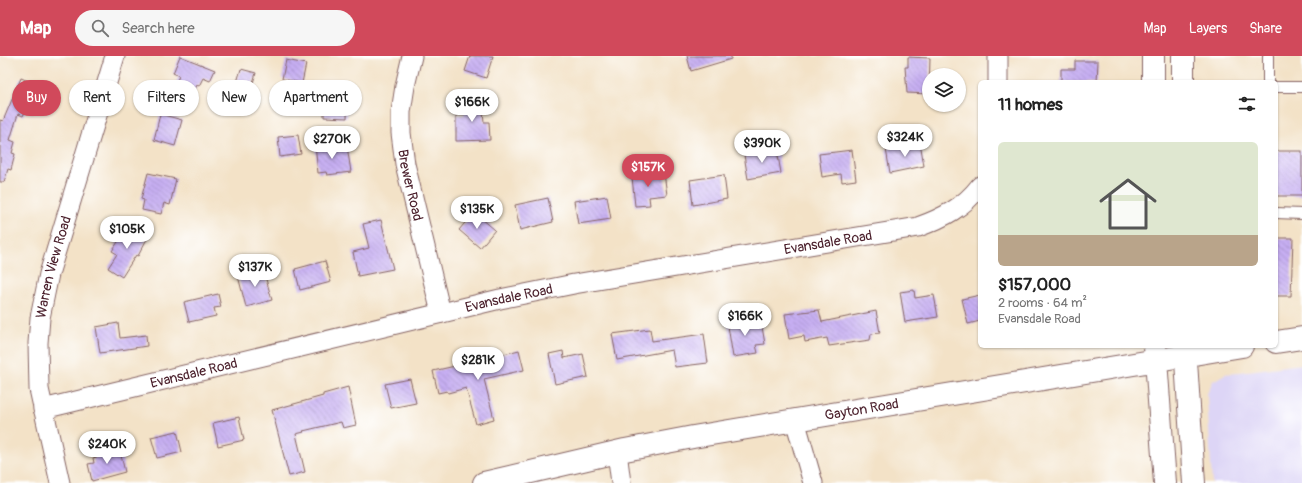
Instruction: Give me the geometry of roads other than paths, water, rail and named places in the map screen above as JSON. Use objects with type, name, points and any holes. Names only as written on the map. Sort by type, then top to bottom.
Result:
[{"type":"street","name":"Warren View Road","points":[[60,483],[39,389],[38,343],[43,297],[58,241],[115,56]]},
{"type":"street","name":"Brewer Road","points":[[412,56],[401,112],[401,133],[405,164],[441,313]]},
{"type":"street","points":[[998,56],[998,80]]},
{"type":"street","points":[[1153,80],[1154,56]]},
{"type":"street","points":[[1183,56],[1183,80]]},
{"type":"street","name":"Evansdale Road","points":[[43,409],[441,313],[574,284],[918,227],[952,212],[976,191]]},
{"type":"street","points":[[1278,342],[1302,338]]},
{"type":"street","name":"Gayton Road","points":[[484,483],[617,452],[693,437],[795,420],[1155,353],[1219,348]]},
{"type":"street","points":[[1185,351],[1194,483]]},
{"type":"street","points":[[1155,353],[1165,483]]},
{"type":"street","points":[[795,420],[813,483]]},
{"type":"street","points":[[617,452],[620,483]]},
{"type":"lane","points":[[1268,56],[1268,80]]},
{"type":"lane","points":[[1278,87],[1302,88]]},
{"type":"lane","points":[[1278,213],[1302,214]]}]
